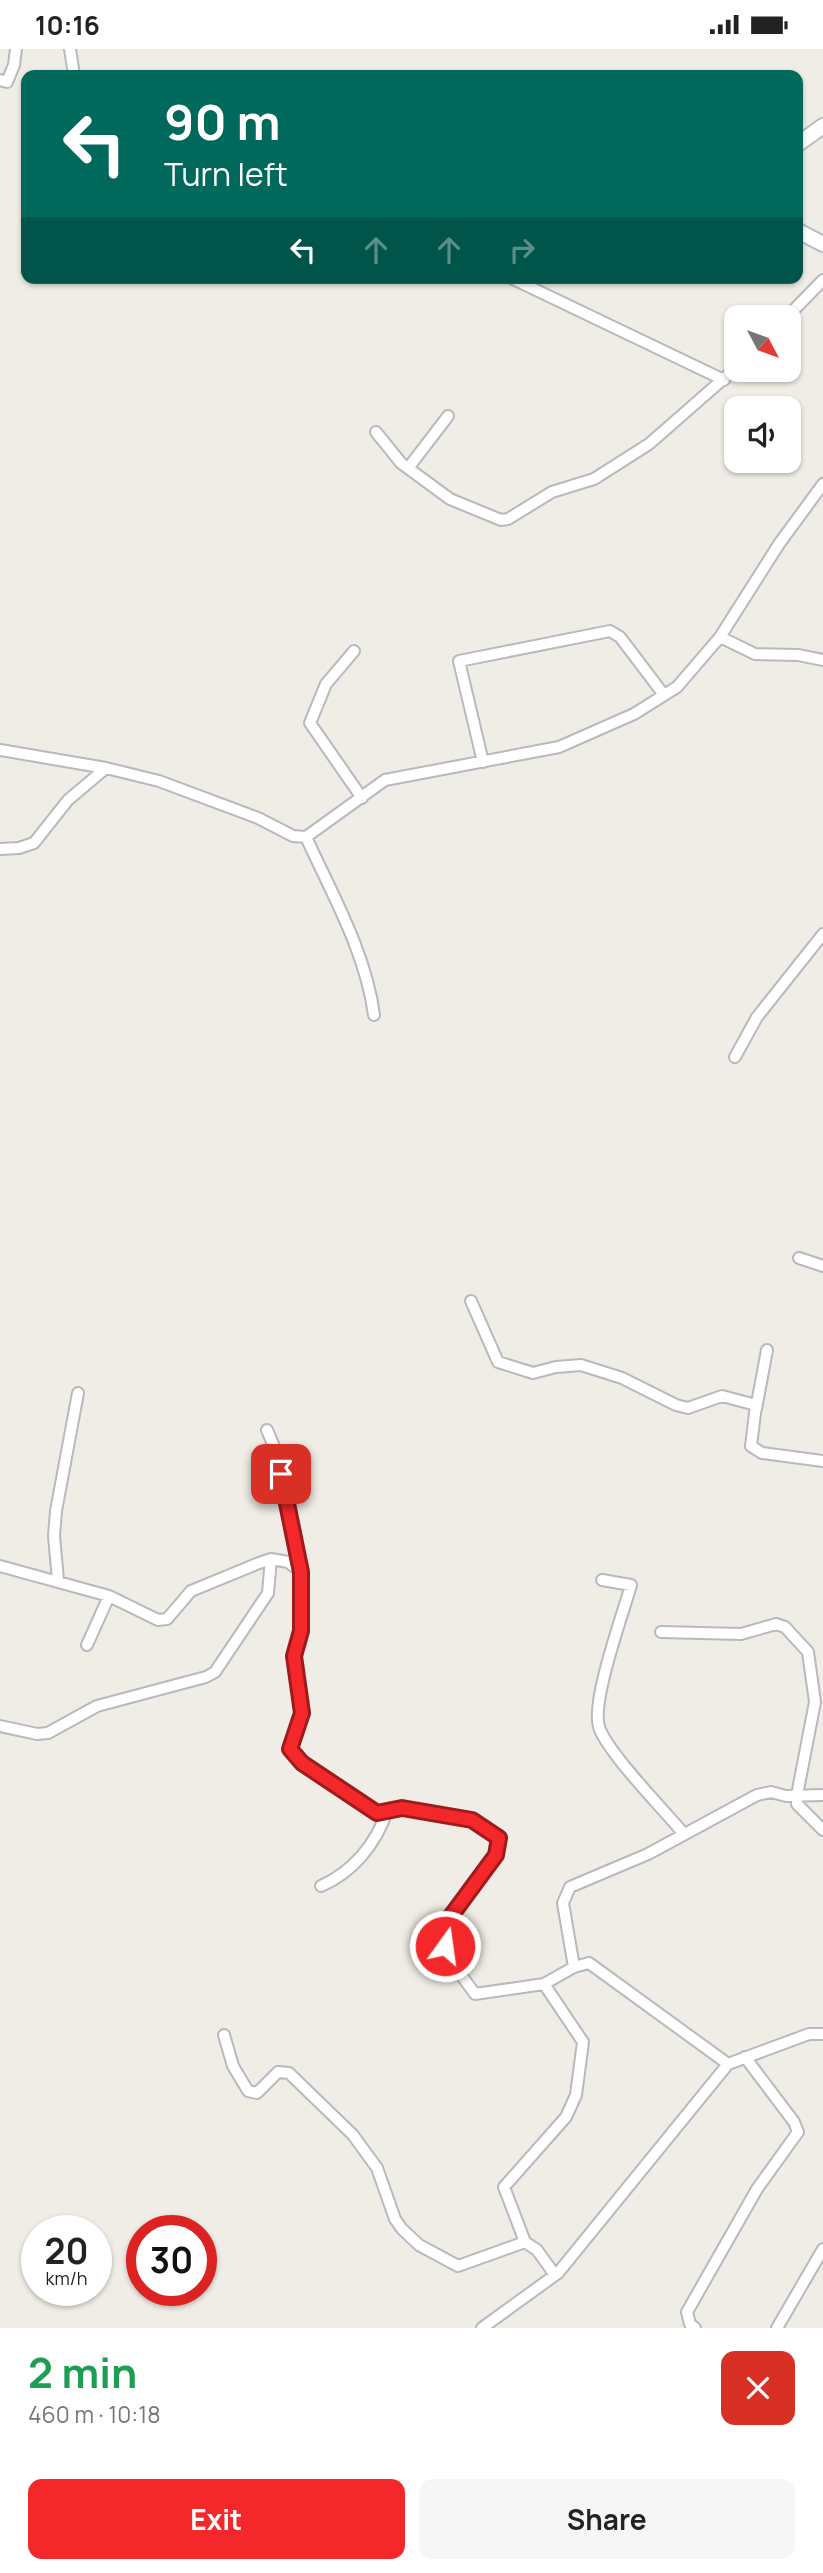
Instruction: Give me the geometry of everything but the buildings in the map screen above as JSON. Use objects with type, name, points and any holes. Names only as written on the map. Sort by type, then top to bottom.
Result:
[{"type":"main road","points":[[803,140],[823,126]]},
{"type":"main road","points":[[803,234],[823,244]]},
{"type":"street","points":[[0,80],[7,82],[14,65],[16,49]]},
{"type":"street","points":[[71,49],[73,70]]},
{"type":"street","points":[[799,305],[823,280]]},
{"type":"street","points":[[376,432],[401,463],[450,499],[501,520],[508,519],[552,492],[594,479],[649,444],[724,380],[524,284]]},
{"type":"street","points":[[409,467],[448,416]]},
{"type":"street","points":[[0,750],[106,768],[159,781],[258,818],[293,836],[306,837],[385,780],[559,747],[634,713],[677,687],[720,637],[779,544],[823,484]]},
{"type":"street","points":[[483,762],[459,661],[610,631],[620,637],[664,695]]},
{"type":"street","points":[[720,637],[755,654],[798,655],[823,660]]},
{"type":"street","points":[[354,651],[326,684],[310,723],[362,798]]},
{"type":"street","points":[[0,849],[19,848],[34,843],[68,800],[106,768]]},
{"type":"street","points":[[306,837],[359,955],[374,1015]]},
{"type":"street","points":[[734,1057],[757,1017],[823,934]]},
{"type":"street","points":[[799,1258],[823,1266]]},
{"type":"street","points":[[471,1301],[498,1362],[533,1373],[556,1367],[580,1366],[622,1378],[676,1405],[688,1408],[722,1396],[757,1405]]},
{"type":"street","points":[[767,1350],[751,1446],[762,1453],[823,1460]]},
{"type":"street","points":[[58,1580],[54,1536],[56,1511],[78,1393]]},
{"type":"street","points":[[267,1430],[279,1458],[301,1572],[301,1631],[294,1656],[302,1713],[290,1749],[302,1763],[377,1813],[402,1808],[472,1820],[499,1838],[496,1855],[448,1920],[445,1946],[475,1994],[544,1984],[589,1963],[728,2064]]},
{"type":"street","points":[[0,1566],[109,1596],[158,1620],[167,1619],[191,1591],[271,1559],[288,1562],[301,1572]]},
{"type":"street","points":[[0,1726],[37,1734],[48,1733],[97,1706],[206,1677],[215,1672],[268,1593],[271,1559]]},
{"type":"street","points":[[602,1580],[631,1585],[602,1690],[599,1726],[609,1745],[683,1833]]},
{"type":"street","points":[[88,1645],[109,1596]]},
{"type":"street","points":[[661,1632],[741,1634],[776,1624],[785,1627],[808,1652],[815,1702],[797,1804],[823,1830]]},
{"type":"street","points":[[574,1968],[563,1903],[570,1887],[648,1854],[758,1795],[771,1792],[823,1795]]},
{"type":"street","points":[[321,1887],[341,1877],[379,1835],[387,1811]]},
{"type":"street","points":[[544,1984],[583,2042],[576,2095],[566,2117],[504,2187],[525,2242],[537,2250],[555,2274]]},
{"type":"street","points":[[482,2328],[555,2274],[728,2064],[809,2034],[823,2034]]},
{"type":"street","points":[[224,2035],[233,2066],[248,2091],[257,2093],[278,2072],[289,2073],[353,2135],[377,2168],[396,2219],[419,2245],[458,2266],[525,2242]]},
{"type":"street","points":[[695,2328],[690,2324],[687,2312],[757,2189],[798,2132],[794,2122],[745,2057]]},
{"type":"street","points":[[778,2328],[823,2249]]},
{"type":"route","points":[[281,1474],[301,1572],[301,1631],[294,1656],[302,1713],[290,1749],[302,1763],[377,1813],[402,1808],[472,1820],[499,1838],[496,1855],[448,1920],[445,1946]]}]
